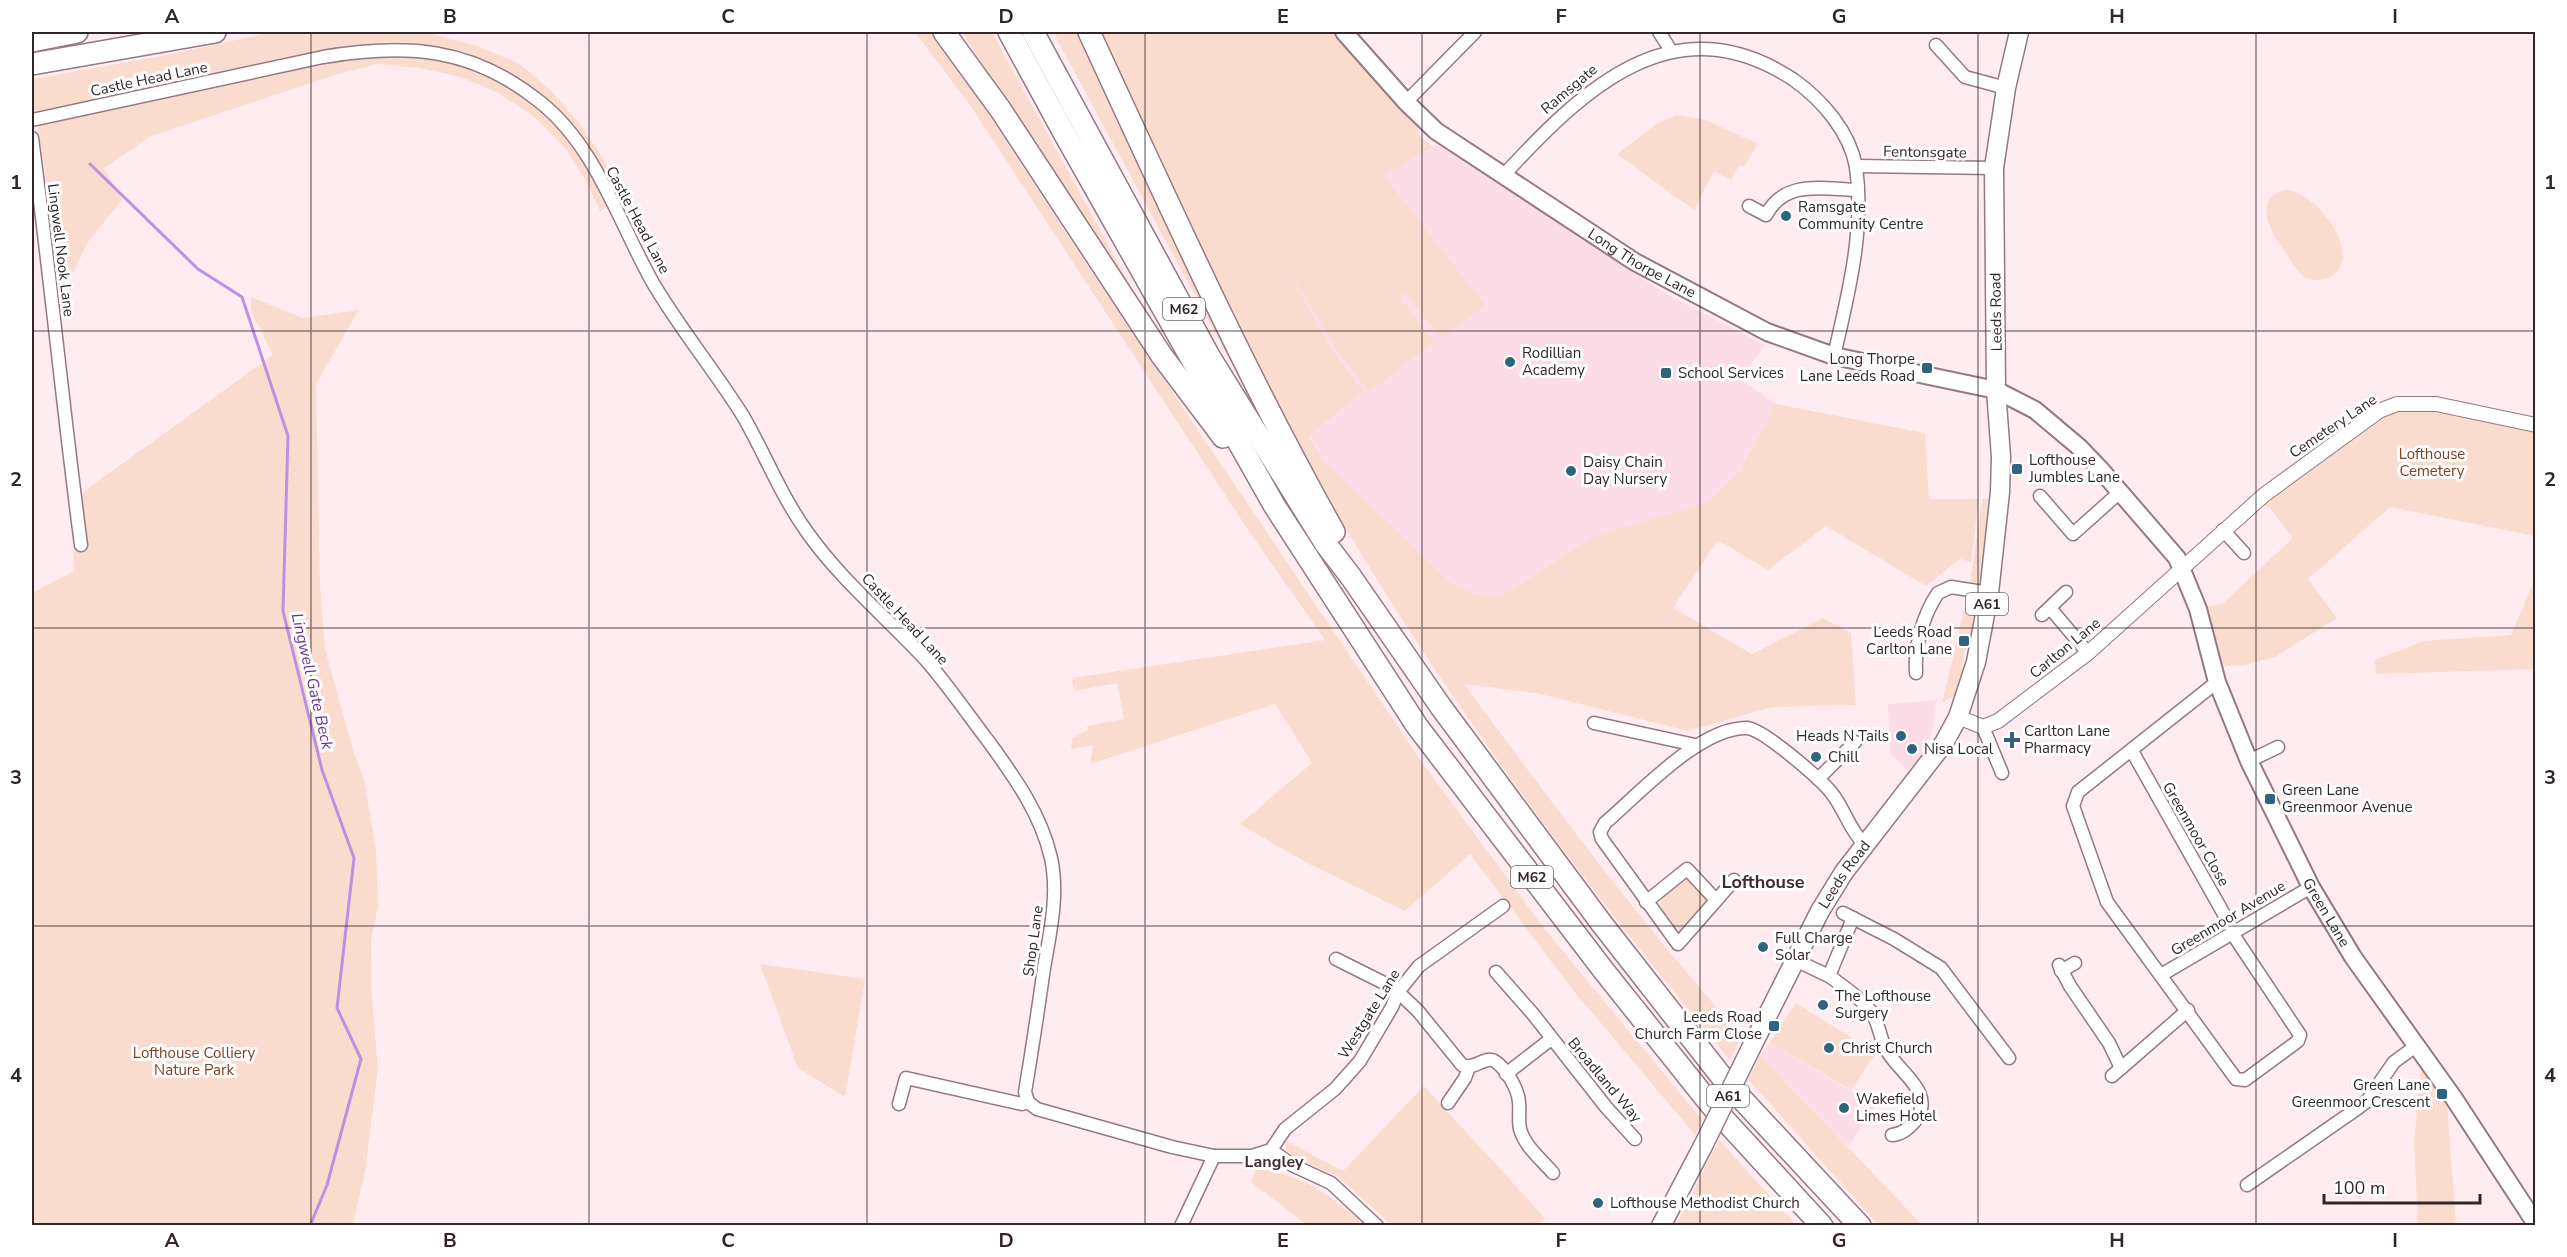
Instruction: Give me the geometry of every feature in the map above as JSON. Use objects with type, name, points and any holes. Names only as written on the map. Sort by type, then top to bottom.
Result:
[{"type":"highway","points":[[32,41],[77,32]]},
{"type":"highway","points":[[32,64],[215,32]]},
{"type":"highway","points":[[944,32],[1000,109]]},
{"type":"highway","points":[[955,32],[1000,109]]},
{"type":"highway","name":"M62","points":[[1009,32],[1274,505],[1417,726],[1604,972],[1711,1105],[1822,1226]]},
{"type":"highway","name":"M62","points":[[1033,32],[1209,356],[1324,543],[1351,577],[1441,707],[1602,924],[1725,1081],[1860,1226]]},
{"type":"highway","points":[[1089,32],[1204,279],[1291,455],[1340,543],[1351,577]]},
{"type":"highway","name":"M62","points":[[1000,109],[1162,356],[1274,505]]},
{"type":"main road","name":"Long Thorpe Lane","points":[[1344,32],[1406,102],[1436,131],[1655,274],[1767,332],[1834,356],[1996,390],[2023,402],[2079,447],[2120,492]]},
{"type":"main road","name":"Leeds Road","points":[[1662,1226],[1820,911],[1864,844],[1931,762],[1958,717],[1976,662],[1989,593],[2000,492],[2001,457],[1996,390],[1994,168],[2006,88],[2019,32]]},
{"type":"main road","name":"Green Lane","points":[[2120,492],[2170,548],[2182,567],[2198,609],[2217,682],[2249,761],[2311,887],[2347,948],[2455,1101],[2535,1224]]},
{"type":"street","points":[[1406,102],[1475,32]]},
{"type":"street","points":[[1659,32],[1670,49]]},
{"type":"street","name":"Ramsgate","points":[[1503,176],[1555,119],[1602,79],[1635,62],[1670,49],[1712,45],[1736,49],[1782,71],[1820,103],[1836,123],[1849,143],[1856,166],[1859,215],[1834,356]]},
{"type":"street","points":[[1936,45],[1965,77],[2006,88]]},
{"type":"street","name":"Castle Head Lane","points":[[32,120],[365,50],[400,49],[436,52],[469,61],[510,80],[543,104],[573,136],[596,172],[655,286],[744,418],[774,477],[806,532],[838,570],[928,662],[1017,780]]},
{"type":"street","name":"Lingwell Nook Lane","points":[[32,138],[81,545]]},
{"type":"street","name":"Fentonsgate","points":[[1856,166],[1994,168]]},
{"type":"street","points":[[1749,206],[1766,215],[1772,204],[1781,196],[1792,191],[1857,190]]},
{"type":"street","name":"Cemetery Lane","points":[[2182,567],[2264,495],[2379,411],[2397,404],[2436,404],[2535,425]]},
{"type":"street","points":[[2040,496],[2073,534],[2120,492]]},
{"type":"street","points":[[2223,530],[2244,553]]},
{"type":"street","name":"Carlton Lane","points":[[1983,727],[1998,721],[2088,653],[2182,567]]},
{"type":"street","points":[[1916,673],[1915,655],[1918,644],[1938,593],[1951,587],[1989,593]]},
{"type":"street","points":[[2066,592],[2046,612],[2088,653]]},
{"type":"street","name":"Greenmoor Avenue","points":[[2217,682],[2078,792],[2073,806],[2107,902],[2188,1010],[2236,1079],[2245,1080],[2298,1041],[2300,1035]]},
{"type":"street","points":[[1958,717],[1983,727],[2002,773]]},
{"type":"street","points":[[1594,723],[1695,745]]},
{"type":"street","points":[[1734,880],[1678,944],[1646,902],[1600,832],[1605,823],[1695,745],[1719,733],[1748,728],[1768,737],[1830,791],[1850,828],[1864,844]]},
{"type":"street","points":[[1818,779],[1855,742]]},
{"type":"street","points":[[2249,761],[2278,747]]},
{"type":"street","name":"Greenmoor Close","points":[[2132,751],[2233,933],[2300,1035]]},
{"type":"street","name":"Shop Lane","points":[[1017,780],[1037,817],[1052,859],[1054,907],[1025,1092],[1032,1106]]},
{"type":"street","points":[[1646,902],[1687,869],[1716,900]]},
{"type":"street","name":"Greenmoor Avenue","points":[[2162,975],[2311,887]]},
{"type":"street","name":"Westgate Lane","points":[[1271,1150],[1285,1129],[1335,1089],[1360,1061],[1392,1007],[1398,992],[1419,966],[1503,906]]},
{"type":"street","points":[[1829,976],[1848,915],[1894,939],[1941,968],[1996,1050],[2009,1059]]},
{"type":"street","points":[[1336,959],[1388,984],[1398,992],[1418,1011],[1460,1062],[1468,1067],[1490,1060],[1497,1063],[1518,1095],[1520,1129],[1525,1142],[1553,1173]]},
{"type":"street","points":[[1795,960],[1829,976],[1871,1010],[1885,1049],[1914,1082],[1920,1093],[1922,1104],[1919,1115],[1900,1134],[1892,1135]]},
{"type":"street","points":[[2075,963],[2060,968],[2096,1022],[2116,1072],[2188,1010]]},
{"type":"street","name":"Broadland Way","points":[[1497,972],[1606,1107],[1635,1139]]},
{"type":"street","name":"Broadland Way","points":[[1506,1074],[1551,1039]]},
{"type":"street","points":[[2247,1185],[2367,1101],[2394,1062],[2419,1051]]},
{"type":"street","points":[[1448,1102],[1466,1078],[1468,1067]]},
{"type":"street","points":[[899,1104],[906,1078],[1032,1106],[1177,1148],[1214,1156],[1252,1156],[1271,1150],[1292,1165],[1331,1183],[1377,1226]]},
{"type":"street","points":[[1181,1226],[1214,1156]]},
{"type":"shaded area","name":"Rodillian Academy","points":[[1419,126],[1418,134],[1433,147],[1441,145],[1668,295],[1765,345],[1740,379],[1776,404],[1739,472],[1708,502],[1464,683],[1392,576],[1284,392],[1220,263]]},
{"type":"shaded area","points":[[1937,700],[1931,736],[1924,753],[1908,770],[1890,754],[1888,704]]},
{"type":"shaded area","points":[[1770,1042],[1875,1106],[1848,1147],[1760,1055]]},
{"type":"green space","points":[[273,32],[424,32],[478,46],[520,64],[552,92],[580,124],[602,157],[623,199],[616,203],[577,134],[561,114],[542,97],[500,69],[453,51],[428,45],[393,41],[362,45],[32,112],[32,79],[156,57]]},
{"type":"green space","points":[[915,32],[935,32],[1084,261],[1423,764],[1544,928],[1702,1120],[1695,1135],[1573,990],[1470,854],[1405,911],[1305,862],[1240,824],[1312,763],[1275,704],[1090,764],[1093,745],[1071,749],[1072,738],[1088,730],[1087,726],[1124,719],[1117,683],[1074,691],[1072,678],[1325,640],[1246,527],[970,105]]},
{"type":"green space","points":[[962,32],[992,32],[1159,338],[1144,318]]},
{"type":"green space","points":[[1053,32],[1080,32],[1234,360],[1231,362]]},
{"type":"green space","points":[[1100,32],[1337,32],[1419,126],[1418,134],[1433,147],[1383,175],[1485,305],[1441,338],[1406,293],[1400,298],[1434,342],[1369,392],[1335,348],[1292,275],[1279,266],[1291,276],[1332,350],[1363,391],[1309,436],[1324,461],[1453,585],[1475,594],[1496,597],[1517,587],[1592,537],[1708,502],[1739,472],[1776,404],[1925,433],[1929,499],[1979,499],[1971,562],[1960,559],[1926,586],[1826,526],[1768,570],[1718,540],[1673,608],[1752,654],[1823,618],[1851,633],[1856,705],[1772,707],[1688,731],[1536,693],[1464,684],[1634,907],[1742,1036],[1730,1060],[1608,908],[1492,752],[1437,672],[1333,507],[1266,386]]},
{"type":"green space","points":[[363,55],[436,57],[508,85],[540,109],[570,139],[608,207],[600,211],[587,183],[566,149],[532,115],[498,93],[461,77],[420,68],[377,64],[335,75],[151,136],[104,168],[122,200],[88,242],[64,292],[38,128],[41,124]]},
{"type":"green space","points":[[1677,115],[1706,120],[1758,144],[1744,167],[1739,165],[1731,180],[1714,171],[1694,210],[1617,154],[1657,124]]},
{"type":"green space","points":[[2284,190],[2296,192],[2309,200],[2332,224],[2343,253],[2341,266],[2332,276],[2317,280],[2305,277],[2296,268],[2271,230],[2266,211],[2268,202],[2274,195]]},
{"type":"green space","name":"Lofthouse Colliery Nature Park","points":[[251,297],[303,318],[359,310],[316,384],[320,584],[325,649],[352,747],[364,780],[376,850],[378,906],[371,941],[372,1001],[378,1068],[365,1172],[353,1225],[32,1226],[32,593],[74,571],[73,538],[83,492],[273,355],[251,311]]},
{"type":"green space","name":"Lofthouse Cemetery","points":[[2413,408],[2440,411],[2535,431],[2535,536],[2390,507],[2308,579],[2337,618],[2275,657],[2245,665],[2223,666],[2204,607],[2222,604],[2293,538],[2269,507],[2263,505],[2335,448],[2376,421],[2396,412]]},
{"type":"green space","points":[[1982,499],[1989,499],[1983,575],[1977,583],[1970,584]]},
{"type":"green space","points":[[2535,579],[2535,669],[2376,674],[2375,660],[2424,641],[2511,635]]},
{"type":"green space","points":[[1967,598],[1976,607],[1977,615],[1963,657],[1961,681],[1955,695],[1942,703]]},
{"type":"green space","points":[[1685,879],[1690,879],[1708,899],[1708,902],[1682,930],[1674,931],[1664,914],[1661,902],[1667,891]]},
{"type":"green space","points":[[760,964],[865,979],[845,1097],[798,1068]]},
{"type":"green space","points":[[1796,1003],[1876,1053],[1851,1090],[1770,1042]]},
{"type":"green space","points":[[1760,1055],[1922,1225],[1879,1225],[1748,1079]]},
{"type":"green space","points":[[2421,1067],[2447,1105],[2456,1225],[2418,1225],[2414,1142]]},
{"type":"green space","points":[[1424,1086],[1545,1218],[1539,1225],[1392,1225],[1337,1176],[1295,1158],[1286,1150],[1286,1141],[1343,1171]]},
{"type":"green space","points":[[1719,1140],[1796,1225],[1676,1225]]},
{"type":"green space","points":[[1258,1166],[1303,1181],[1339,1203],[1364,1225],[1307,1225],[1251,1182]]},
{"type":"waterway","name":"Lingwell Gate Beck","points":[[90,164],[198,269],[242,297],[288,436],[283,611],[322,770],[354,858],[337,1008],[361,1059],[327,1185],[310,1226]]},
{"type":"place","name":"Ramsgate Community Centre","points":[[1786,216]]},
{"type":"place","name":"Rodillian Academy","points":[[1510,362]]},
{"type":"place","name":"Long Thorpe Lane Leeds Road","points":[[1927,368]]},
{"type":"place","name":"School Services","points":[[1666,373]]},
{"type":"place","name":"Lofthouse Jumbles Lane","points":[[2017,469]]},
{"type":"place","name":"Daisy Chain Day Nursery","points":[[1571,471]]},
{"type":"place","name":"Leeds Road Carlton Lane","points":[[1964,641]]},
{"type":"place","name":"Heads N Tails","points":[[1901,736]]},
{"type":"place","name":"Carlton Lane Pharmacy","points":[[2012,740]]},
{"type":"place","name":"Nisa Local","points":[[1912,749]]},
{"type":"place","name":"Chill","points":[[1816,757]]},
{"type":"place","name":"Green Lane Greenmoor Avenue","points":[[2270,799]]},
{"type":"place","name":"Full Charge Solar","points":[[1763,947]]},
{"type":"place","name":"The Lofthouse Surgery","points":[[1823,1005]]},
{"type":"place","name":"Leeds Road Church Farm Close","points":[[1774,1026]]},
{"type":"place","name":"Christ Church","points":[[1829,1048]]},
{"type":"place","name":"Green Lane Greenmoor Crescent","points":[[2442,1094]]},
{"type":"place","name":"Wakefield Limes Hotel","points":[[1844,1108]]},
{"type":"place","name":"Lofthouse Methodist Church","points":[[1598,1203]]},
{"type":"district","name":"Lofthouse","points":[[1763,882]]},
{"type":"district","name":"Langley","points":[[1274,1161]]}]
